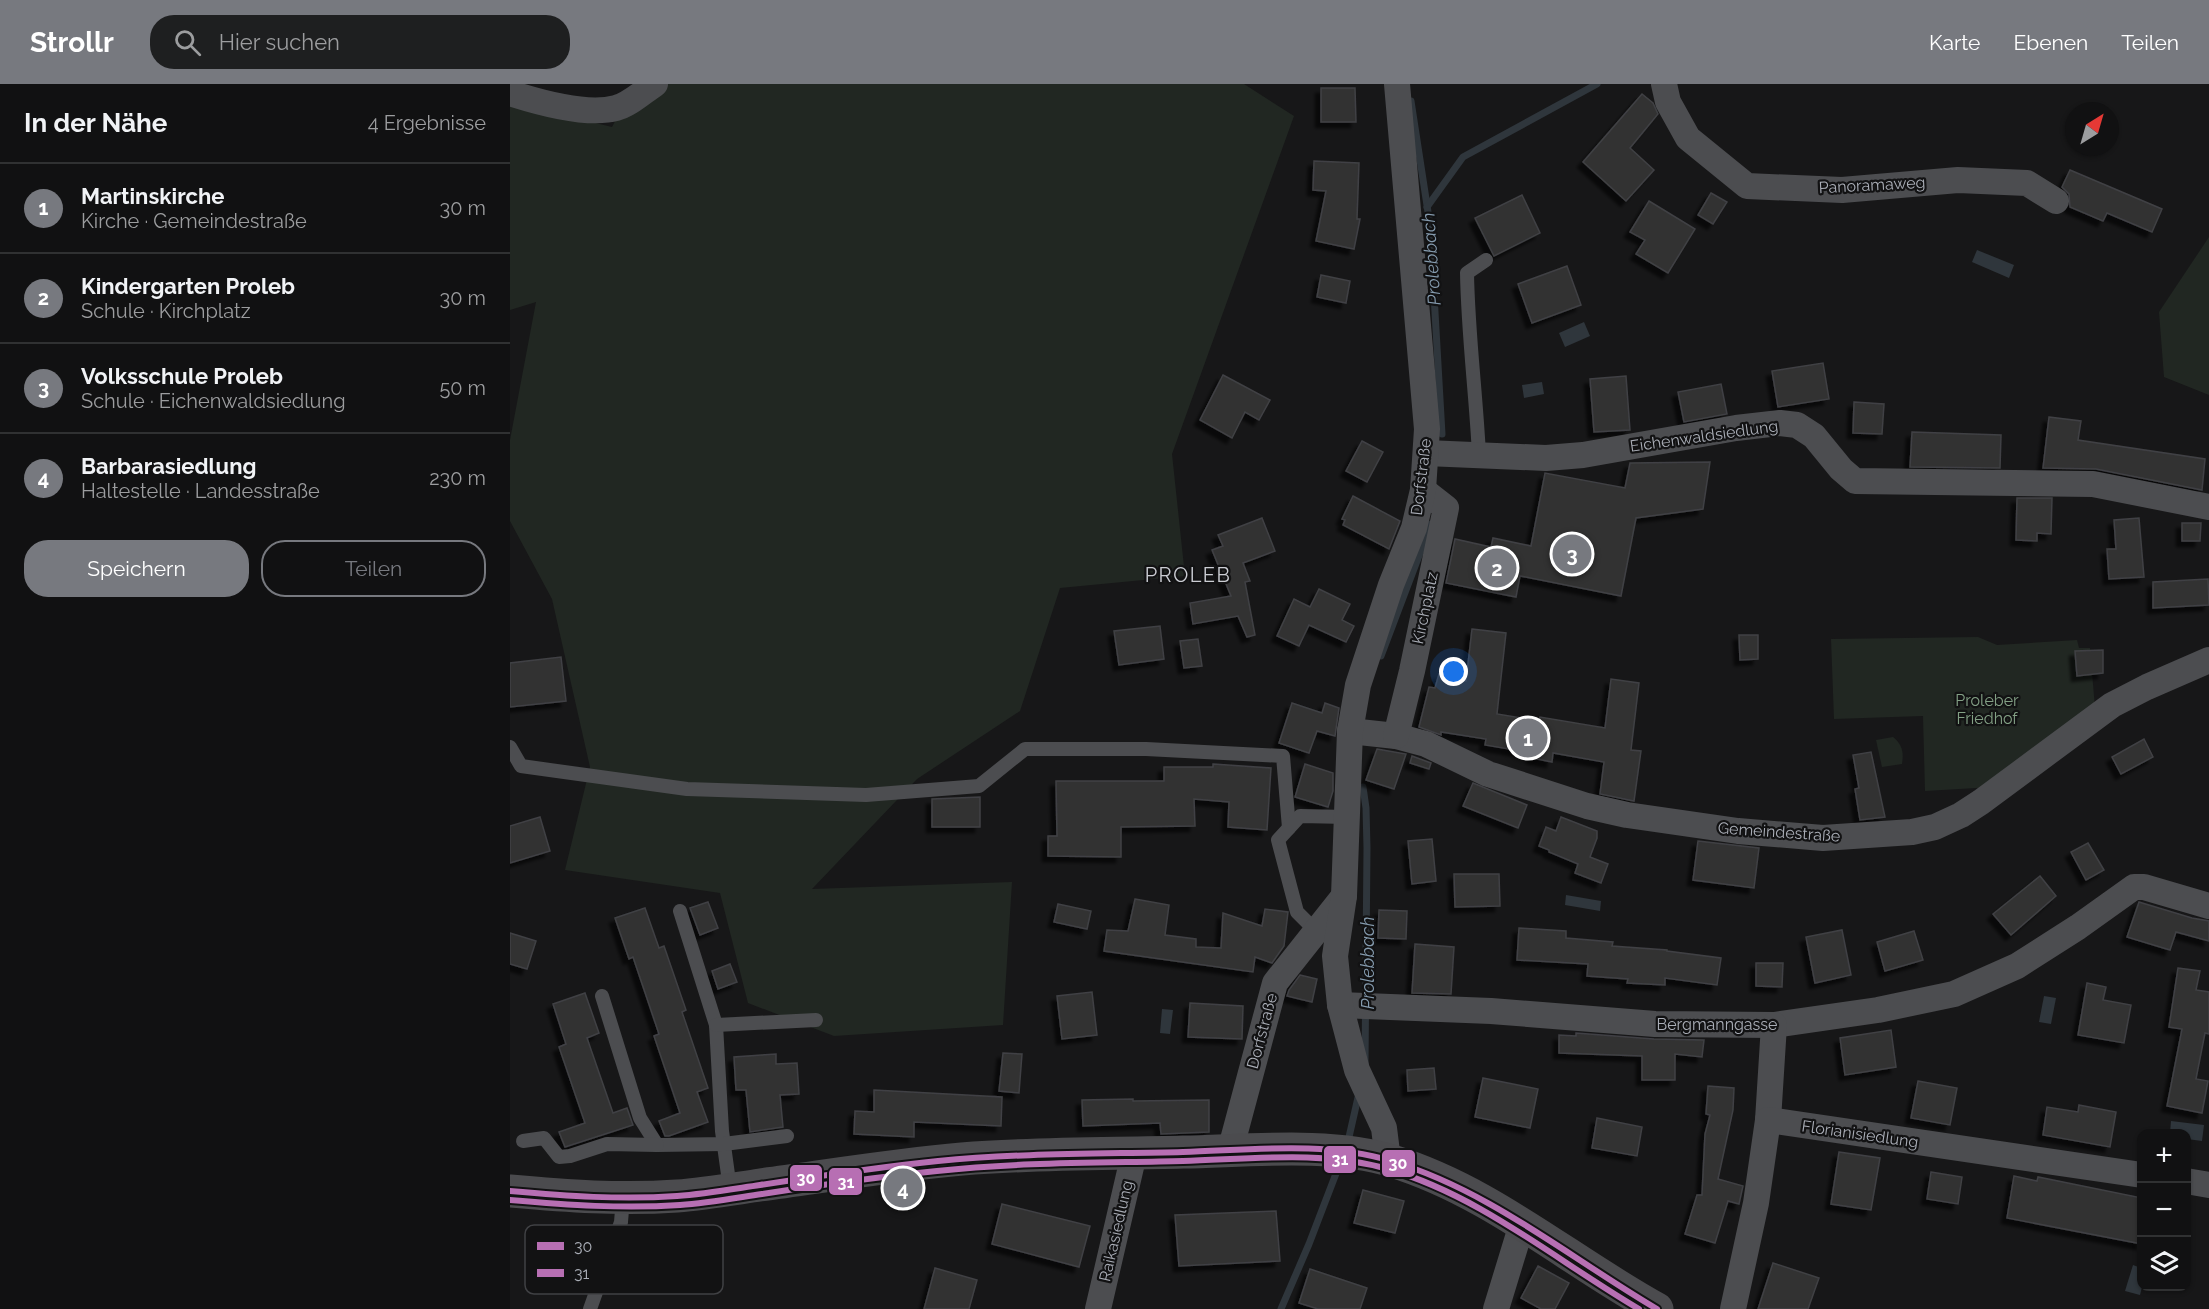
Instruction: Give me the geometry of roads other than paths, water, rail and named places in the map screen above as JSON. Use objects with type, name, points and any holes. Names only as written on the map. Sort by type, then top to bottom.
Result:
[{"type":"main road","points":[[510,1191],[584,1197],[678,1196],[962,1159],[1230,1151],[1351,1152],[1388,1160],[1431,1174],[1522,1224],[1657,1309]]},
{"type":"street","points":[[510,93],[593,110],[617,108],[655,84]]},
{"type":"street","name":"Dorfstraße","points":[[1388,1160],[1384,1128],[1362,1079],[1360,1005],[1335,956],[1344,896],[1347,817],[1358,732],[1358,685],[1390,585],[1414,528],[1423,490],[1428,429],[1397,84]]},
{"type":"street","name":"Panoramaweg","points":[[1664,84],[1668,102],[1688,138],[1747,186],[1842,190],[1958,180],[2027,183],[2056,201]]},
{"type":"street","name":"Eichenwaldsiedlung","points":[[1426,453],[1546,458],[1583,455],[1736,428],[1780,423],[1797,425],[1814,436],[1841,469],[1855,481],[2093,484],[2209,507]]},
{"type":"street","name":"Kirchplatz","points":[[1396,736],[1446,508],[1423,490]]},
{"type":"street","name":"Gemeindestraße","points":[[1358,732],[1396,736],[1426,744],[1488,774],[1587,806],[1627,815],[1738,831],[1823,838],[1912,832],[1935,827],[1982,802],[2112,705],[2209,660]]},
{"type":"street","name":"Bergmanngasse","points":[[1360,1005],[1491,1011],[1655,1024],[1774,1025],[1878,1010],[1954,994],[2017,966],[2078,927],[2134,887],[2150,888],[2209,906]]},
{"type":"street","name":"Dorfstraße","points":[[1230,1151],[1275,983],[1344,896]]},
{"type":"street","points":[[1733,1309],[1756,1203],[1768,1120],[1774,1025]]},
{"type":"street","name":"Florianisiedlung","points":[[1768,1120],[2137,1174]]},
{"type":"street","name":"Raikasiedlung","points":[[1098,1309],[1134,1154]]},
{"type":"street","points":[[2191,1182],[2209,1185]]},
{"type":"street","points":[[1496,1309],[1522,1224]]},
{"type":"lane","points":[[1479,455],[1467,273],[1486,260]]},
{"type":"lane","points":[[510,747],[521,766],[687,789],[817,795],[866,795],[979,786],[1025,748],[1146,749],[1283,756],[1289,828]]},
{"type":"lane","points":[[1316,931],[1297,912],[1278,840],[1300,816],[1347,817]]},
{"type":"lane","points":[[680,911],[716,1025],[724,1144],[730,1189]]},
{"type":"lane","points":[[602,996],[640,1118],[657,1145]]},
{"type":"lane","points":[[716,1025],[816,1020]]},
{"type":"lane","points":[[523,1141],[544,1138],[559,1157],[570,1156],[608,1143],[724,1144],[788,1136]]},
{"type":"lane","points":[[620,1225],[623,1198]]},
{"type":"lane","points":[[590,1309],[595,1294]]},
{"type":"waterway","points":[[1427,207],[1463,157],[1597,84]]},
{"type":"waterway","name":"Prolebbach","points":[[1411,101],[1430,225],[1442,434]]},
{"type":"waterway","name":"Prolebbach","points":[[1381,656],[1431,524]]},
{"type":"waterway","name":"Prolebbach","points":[[1363,787],[1367,848],[1365,1064]]},
{"type":"waterway","name":"Prolebbach","points":[[1349,1137],[1359,1093]]},
{"type":"waterway","name":"Prolebbach","points":[[1281,1309],[1337,1171]]},
{"type":"place","name":"Volksschule Proleb","points":[[1572,554]]},
{"type":"place","name":"Kindergarten Proleb","points":[[1497,568]]},
{"type":"place","name":"Martinskirche","points":[[1528,738]]},
{"type":"place","name":"Barbarasiedlung","points":[[903,1188]]},
{"type":"district","name":"PROLEB","points":[[1188,575]]},
{"type":"park label","name":"Proleber Friedhof","points":[[1987,709]]}]
